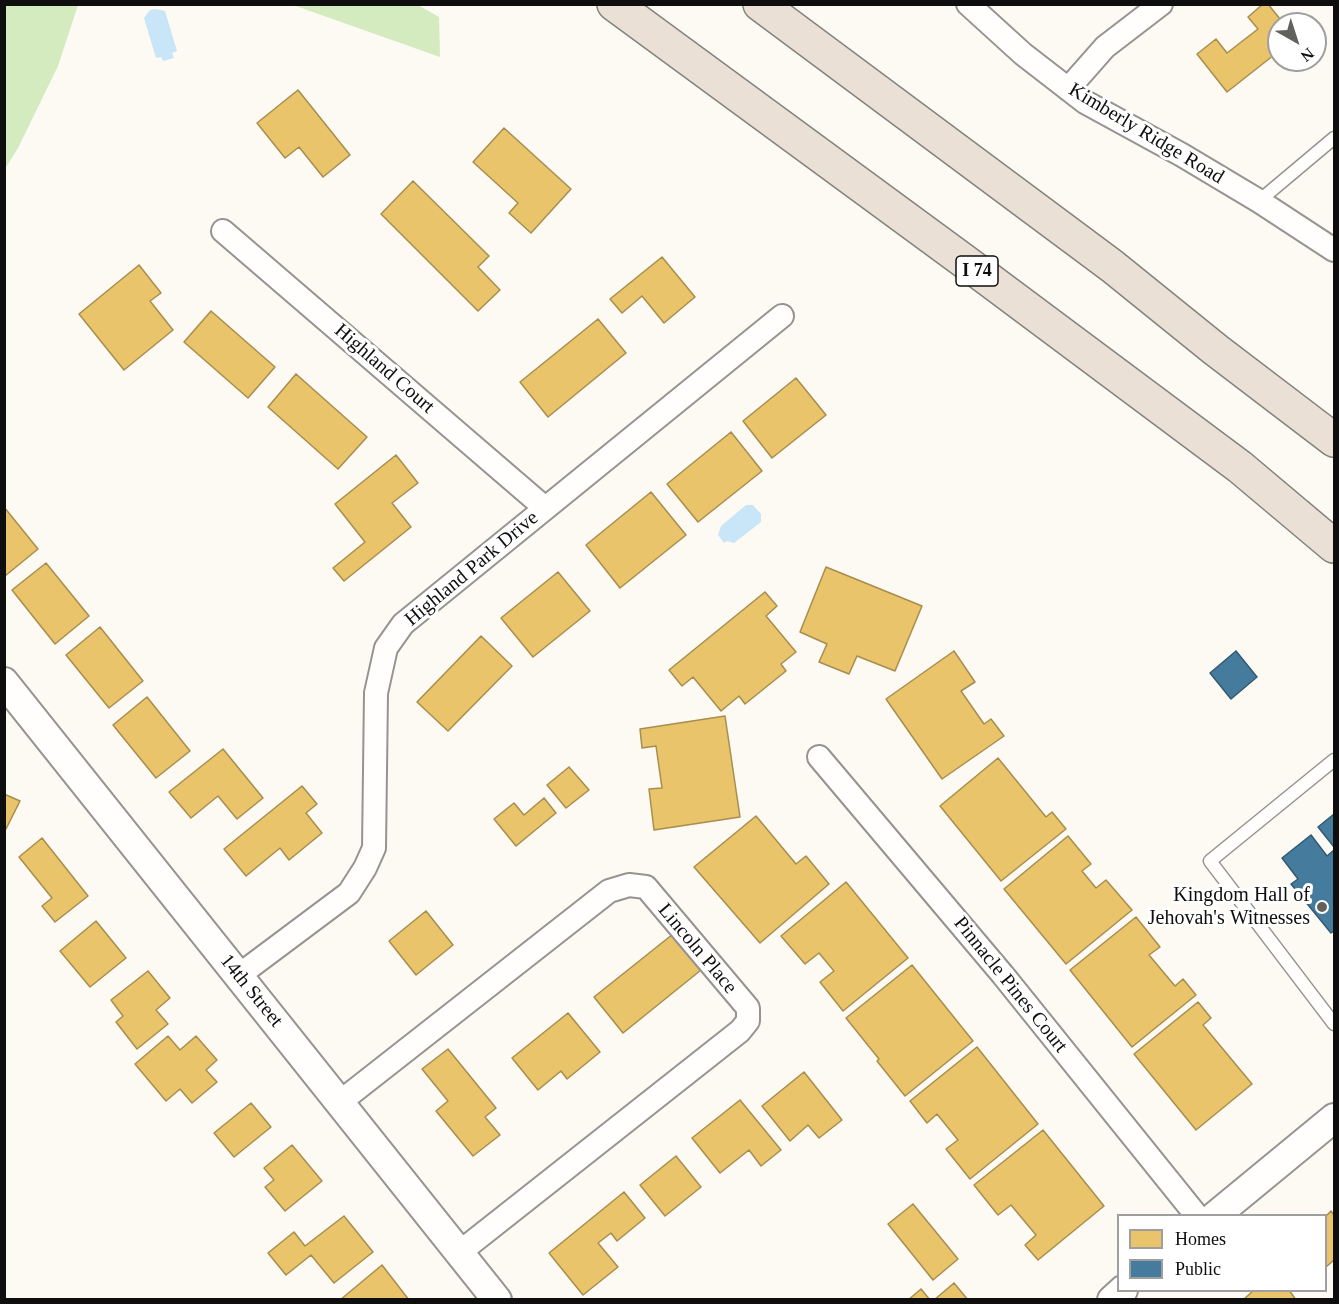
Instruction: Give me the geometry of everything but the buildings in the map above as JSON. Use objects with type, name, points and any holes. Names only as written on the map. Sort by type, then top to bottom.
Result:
[{"type":"highway","name":"I 74","points":[[614,4],[1240,467],[1335,546]]},
{"type":"highway","points":[[760,4],[1112,266],[1216,350],[1335,440]]},
{"type":"street","name":"Kimberly Ridge Road","points":[[968,4],[1023,54],[1085,102],[1182,155],[1335,250]]},
{"type":"street","points":[[1068,89],[1105,47],[1161,4]]},
{"type":"street","name":"Highland Court","points":[[223,231],[545,507]]},
{"type":"street","name":"Highland Park Drive","points":[[238,976],[349,893],[365,868],[374,848],[376,693],[386,648],[403,624],[782,316]]},
{"type":"street","name":"14th Street","points":[[4,682],[497,1299]]},
{"type":"street","name":"Pinnacle Pines Court","points":[[819,757],[1003,975],[1196,1214]]},
{"type":"street","name":"Lincoln Place","points":[[340,1102],[609,891],[629,885],[646,887],[748,1008],[748,1021],[740,1031],[460,1252]]},
{"type":"street","points":[[1216,1214],[1335,1118]]},
{"type":"lane","points":[[1259,201],[1335,138]]},
{"type":"lane","points":[[1335,760],[1210,861],[1335,1024]]},
{"type":"green space","points":[[5,4],[78,5],[58,66],[18,148],[5,169]]},
{"type":"green space","points":[[293,5],[418,5],[439,17],[440,57]]},
{"type":"water","points":[[150,10],[165,11],[177,51],[172,53],[174,58],[163,61],[161,57],[156,58],[144,18]]},
{"type":"water","points":[[746,505],[753,505],[761,514],[761,522],[734,543],[727,541],[724,543],[718,535],[721,526]]},
{"type":"place","name":"Kingdom Hall of Jehovah's Witnesses","points":[[1322,907]]}]
